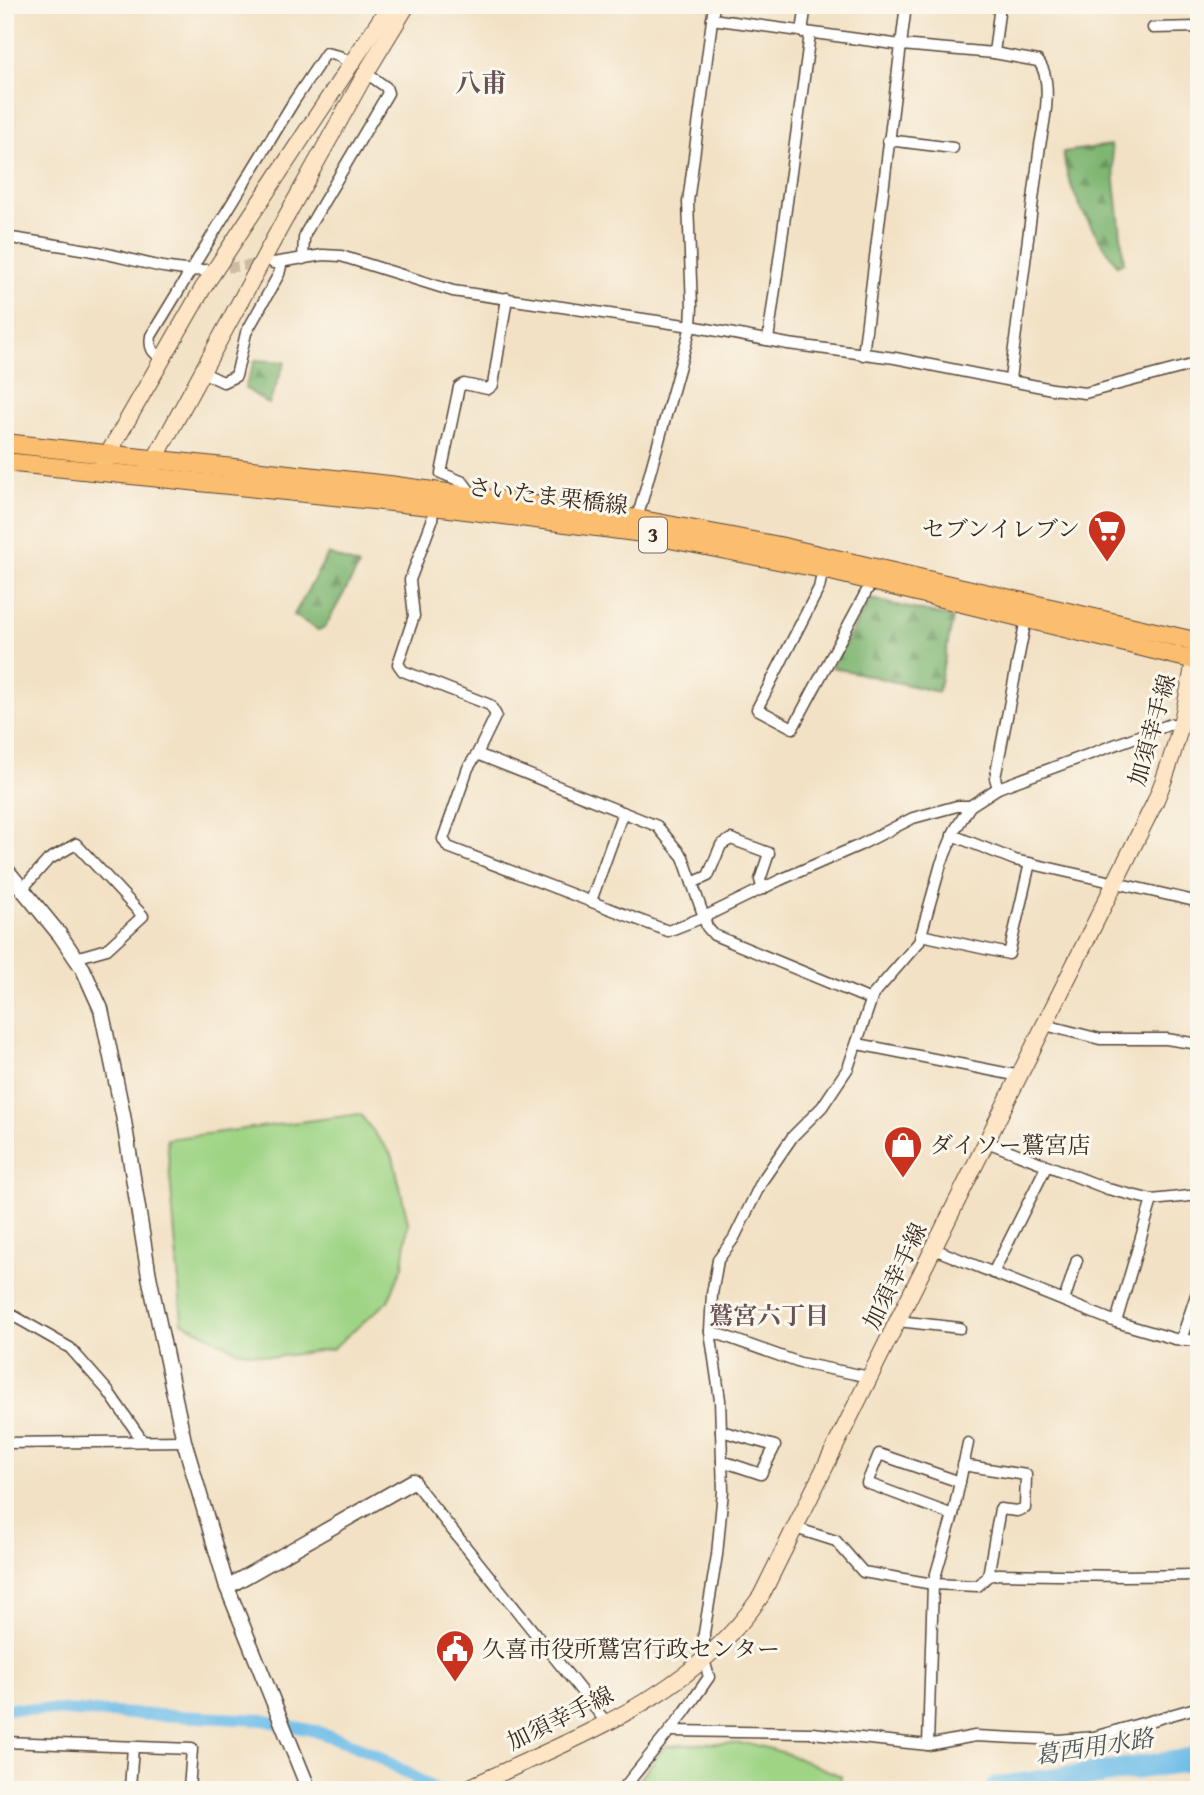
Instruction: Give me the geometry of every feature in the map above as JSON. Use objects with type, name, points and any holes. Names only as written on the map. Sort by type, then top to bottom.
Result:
[{"type":"main road","points":[[100,473],[108,454],[203,288],[390,5]]},
{"type":"main road","points":[[146,477],[366,73],[407,5]]},
{"type":"main road","name":"さいたま栗橋線","points":[[5,443],[155,458],[475,505],[635,532],[823,569],[1197,661]]},
{"type":"main road","name":"さいたま栗橋線","points":[[5,461],[433,508],[475,505],[638,519],[779,546],[1198,637]]},
{"type":"main road","name":"加須幸手線","points":[[464,1790],[606,1722],[680,1680],[704,1660],[746,1617],[761,1596],[1165,779],[1182,726],[1197,661],[1198,637]]},
{"type":"street","points":[[638,519],[691,326],[688,202],[714,5]]},
{"type":"street","points":[[768,340],[806,33],[806,5]]},
{"type":"street","points":[[863,355],[906,5]]},
{"type":"street","points":[[994,53],[1000,5]]},
{"type":"street","points":[[712,19],[901,45],[994,53],[1038,61],[1043,67],[1047,106],[1010,379]]},
{"type":"street","points":[[1153,28],[1199,27]]},
{"type":"street","points":[[162,359],[152,351],[149,344],[151,336],[294,101],[326,53],[339,56],[351,64]]},
{"type":"street","points":[[303,259],[306,232],[388,93],[386,86],[366,73]]},
{"type":"street","points":[[888,140],[953,148]]},
{"type":"street","points":[[5,237],[98,252],[158,267],[207,270]]},
{"type":"street","points":[[202,372],[223,382],[236,376],[246,333],[279,274],[277,262],[323,255],[341,256],[453,291],[895,358],[1052,389],[1085,393],[1199,363]]},
{"type":"street","points":[[475,505],[463,482],[441,472],[459,387],[464,384],[488,389],[493,385],[507,298]]},
{"type":"street","points":[[433,508],[432,521],[410,580],[414,616],[398,664],[403,671],[490,705],[496,715],[468,768],[443,839],[448,847],[668,931],[704,917],[913,818],[957,806],[970,806]]},
{"type":"street","points":[[823,569],[819,588],[757,709],[793,728],[872,581]]},
{"type":"street","points":[[998,788],[995,778],[1026,619]]},
{"type":"street","points":[[622,1790],[709,1677],[704,1660],[704,1633],[717,1555],[723,1491],[720,1400],[710,1331],[712,1294],[719,1260],[734,1238],[762,1181],[793,1136],[826,1100],[848,1068],[871,1000],[878,988],[912,952],[921,935],[952,835],[970,806],[998,788],[1171,724],[1182,726]]},
{"type":"street","points":[[477,754],[657,826],[683,857],[707,928],[714,935],[871,1000]]},
{"type":"street","points":[[591,901],[623,812]]},
{"type":"street","points":[[952,835],[1030,863],[1199,902]]},
{"type":"street","points":[[692,883],[708,876],[721,845],[731,839],[769,853],[760,880],[763,888]]},
{"type":"street","points":[[23,888],[48,860],[76,844],[143,916],[107,949],[75,957]]},
{"type":"street","points":[[921,935],[1009,954],[1030,863]]},
{"type":"street","points":[[5,868],[75,957],[101,1009],[123,1115],[149,1276],[184,1440],[227,1587],[309,1790]]},
{"type":"street","points":[[1045,1025],[1100,1039],[1166,1039],[1199,1044]]},
{"type":"street","points":[[858,1044],[1020,1076]]},
{"type":"street","points":[[987,1142],[1108,1189],[1152,1200],[1199,1195]]},
{"type":"street","points":[[993,1273],[1046,1167]]},
{"type":"street","points":[[1116,1322],[1152,1200]]},
{"type":"street","points":[[934,1249],[1116,1322],[1181,1340],[1199,1341]]},
{"type":"street","points":[[1065,1301],[1077,1260]]},
{"type":"street","points":[[1181,1340],[1196,1294],[1199,1295]]},
{"type":"street","points":[[5,1311],[70,1348],[108,1391],[142,1440]]},
{"type":"street","points":[[898,1321],[960,1328]]},
{"type":"street","points":[[710,1331],[800,1363],[870,1377]]},
{"type":"street","points":[[721,1431],[775,1447],[761,1474],[722,1461]]},
{"type":"street","points":[[5,1443],[184,1440]]},
{"type":"street","points":[[928,1745],[933,1584],[953,1515],[968,1443]]},
{"type":"street","points":[[953,1515],[867,1483],[879,1454],[960,1482]]},
{"type":"street","points":[[963,1465],[1026,1475],[1025,1508],[1017,1511],[1000,1509],[988,1576]]},
{"type":"street","points":[[227,1587],[413,1481],[606,1722]]},
{"type":"street","points":[[795,1528],[836,1542],[863,1572],[933,1584],[978,1586],[988,1576],[998,1574],[1199,1575]]},
{"type":"street","points":[[670,1731],[812,1733],[928,1745],[975,1736],[1059,1740],[1094,1737],[1199,1707]]},
{"type":"street","points":[[5,1742],[192,1749],[189,1790]]},
{"type":"street","points":[[128,1790],[133,1747]]},
{"type":"green space","points":[[1111,145],[1124,262],[1117,265],[1076,198],[1063,152]]},
{"type":"green space","points":[[255,360],[285,362],[269,404],[245,388]]},
{"type":"green space","points":[[328,554],[359,566],[325,627],[318,630],[294,615]]},
{"type":"green space","points":[[870,599],[953,618],[938,692],[832,667]]},
{"type":"green space","points":[[360,1114],[393,1157],[408,1222],[403,1266],[388,1301],[332,1349],[275,1357],[236,1350],[182,1322],[167,1139]]},
{"type":"green space","points":[[752,1744],[785,1753],[841,1776],[840,1790],[638,1790],[634,1786],[666,1746]]},
{"type":"waterway","points":[[5,1708],[263,1720],[315,1731],[347,1742],[376,1755],[436,1790]]},
{"type":"waterway","name":"葛西用水路","points":[[997,1788],[1199,1757]]},
{"type":"waterway","name":"葛西用水路","points":[[990,1790],[997,1788]]},
{"type":"tunnel","points":[[213,269],[263,264]]},
{"type":"place","name":"セブンイレブン","points":[[1107,563]]},
{"type":"place","name":"ダイソー鷲宮店","points":[[903,1179]]},
{"type":"place","name":"久喜市役所鷲宮行政センター","points":[[455,1683]]},
{"type":"district","name":"八甫","points":[[481,83]]},
{"type":"district","name":"鷲宮六丁目","points":[[769,1316]]}]
